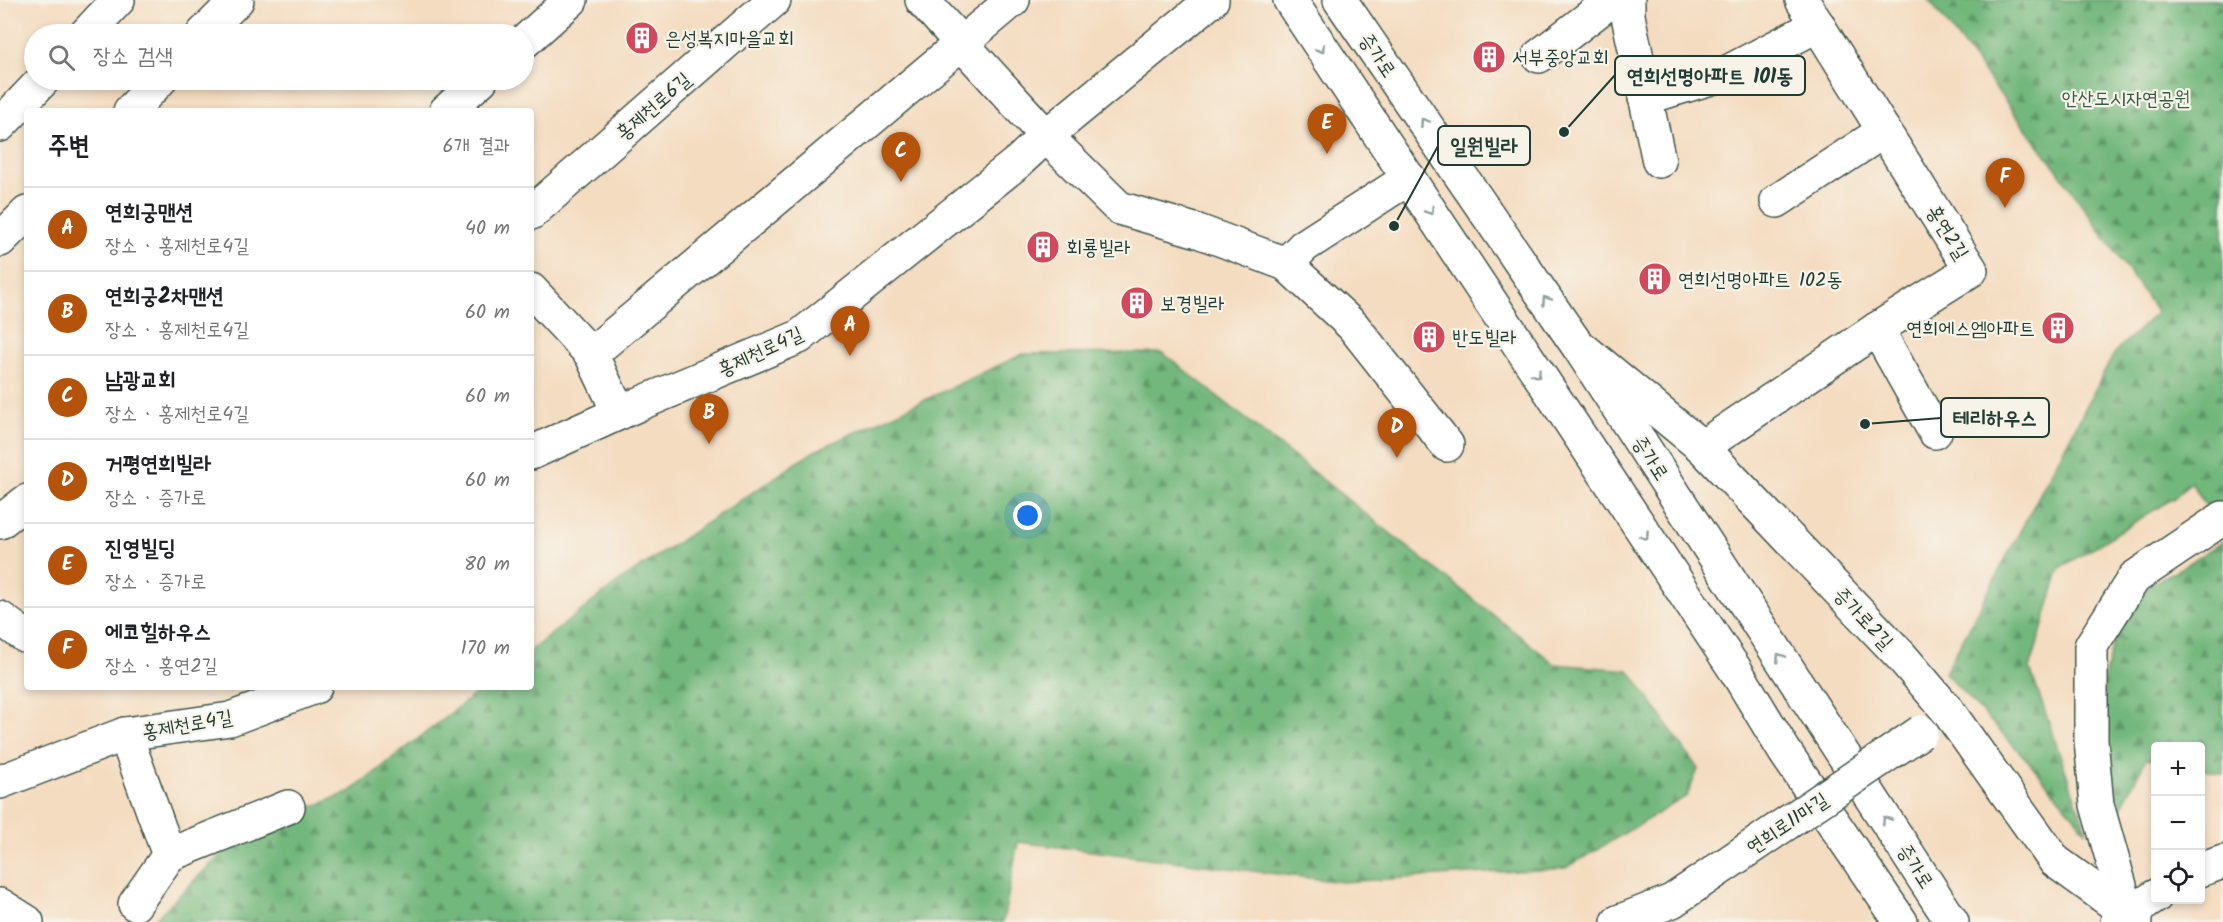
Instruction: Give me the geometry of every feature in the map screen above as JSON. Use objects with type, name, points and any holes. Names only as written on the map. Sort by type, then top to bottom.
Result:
[{"type":"main road","points":[[95,24],[118,0]]},
{"type":"main road","points":[[213,24],[237,0]]},
{"type":"main road","points":[[534,33],[571,0]]},
{"type":"main road","name":"홍제천로6길","points":[[534,210],[774,0]]},
{"type":"main road","points":[[922,0],[1046,136],[1119,208],[1215,237],[1286,264],[1353,326],[1447,445]]},
{"type":"main road","points":[[591,354],[1013,0]]},
{"type":"main road","name":"홍제천로4길","points":[[534,452],[799,337],[1018,162],[1046,136],[1212,0]]},
{"type":"main road","points":[[1290,0],[1736,671],[1785,752],[1901,922]]},
{"type":"main road","name":"증가로","points":[[1340,0],[1575,342],[1952,922]]},
{"type":"main road","points":[[1539,56],[1612,0]]},
{"type":"main road","points":[[1628,0],[1628,16],[1659,161]]},
{"type":"main road","name":"홍연2길","points":[[1645,98],[1724,74],[1810,12],[1971,270],[1877,329],[1702,447]]},
{"type":"main road","points":[[0,125],[33,90]]},
{"type":"main road","points":[[133,108],[150,90]]},
{"type":"main road","points":[[449,108],[470,90]]},
{"type":"main road","points":[[1777,201],[1884,131]]},
{"type":"main road","points":[[1286,264],[1304,246],[1409,178]]},
{"type":"main road","points":[[0,240],[24,216]]},
{"type":"main road","points":[[534,293],[591,354],[619,413]]},
{"type":"main road","points":[[1877,329],[1935,432]]},
{"type":"main road","name":"증가로2길","points":[[1575,342],[1702,447],[1901,656],[1948,711],[2055,861],[2126,919]]},
{"type":"main road","points":[[2151,900],[2126,919],[2097,805],[2091,740],[2091,646],[2134,578],[2223,518]]},
{"type":"main road","points":[[0,618],[24,635]]},
{"type":"main road","name":"홍제천로4길","points":[[0,782],[125,734],[230,719],[307,690]]},
{"type":"main road","name":"연희로11마길","points":[[1618,922],[1674,911],[1787,823],[1948,711]]},
{"type":"main road","name":"홍제천로4길","points":[[125,734],[169,855]]},
{"type":"main road","points":[[135,904],[169,855],[288,807]]},
{"type":"main road","points":[[2205,868],[2223,862]]},
{"type":"main road","points":[[0,905],[27,922]]},
{"type":"green space","name":"안산도시자연공원","points":[[1929,0],[2223,0],[2223,507],[2210,512],[2191,482],[2174,498],[2060,568],[2030,669],[2087,832],[2030,763],[1945,673],[2115,352],[2157,312],[2056,168]]},
{"type":"green space","points":[[1163,353],[1555,664],[1629,670],[1698,769],[1687,796],[1566,868],[1342,882],[1018,842],[1003,922],[152,922],[241,835],[350,792],[480,690],[534,690],[534,648],[618,582],[813,452],[1023,354]]},
{"type":"green space","points":[[2223,541],[2223,774],[2205,770],[2205,742],[2151,742],[2151,760],[2146,759],[2115,819],[2103,682],[2115,635],[2149,585],[2188,564]]},
{"type":"pier","points":[[86,0],[276,0],[252,24],[62,24]]},
{"type":"pier","points":[[24,60],[24,90],[189,90],[172,108],[24,108],[24,261],[0,285],[0,83]]},
{"type":"place","name":"은성복지마을교회","points":[[642,38]]},
{"type":"place","name":"서부중앙교회","points":[[1489,57]]},
{"type":"place","name":"연희선명아파트 101동","points":[[1564,132]]},
{"type":"place","name":"진영빌딩","points":[[1327,154]]},
{"type":"place","name":"남광교회","points":[[901,182]]},
{"type":"place","name":"에코힐하우스","points":[[2005,208]]},
{"type":"place","name":"일원빌라","points":[[1394,226]]},
{"type":"place","name":"회룡빌라","points":[[1043,247]]},
{"type":"place","name":"연희선명아파트 102동","points":[[1655,279]]},
{"type":"place","name":"보경빌라","points":[[1137,303]]},
{"type":"place","name":"연희에스엠아파트","points":[[2058,328]]},
{"type":"place","name":"반도빌라","points":[[1429,337]]},
{"type":"place","name":"연희궁맨션","points":[[850,356]]},
{"type":"place","name":"테리하우스","points":[[1865,424]]},
{"type":"place","name":"연희궁2차맨션","points":[[709,444]]},
{"type":"place","name":"거평연희빌라","points":[[1397,458]]}]
